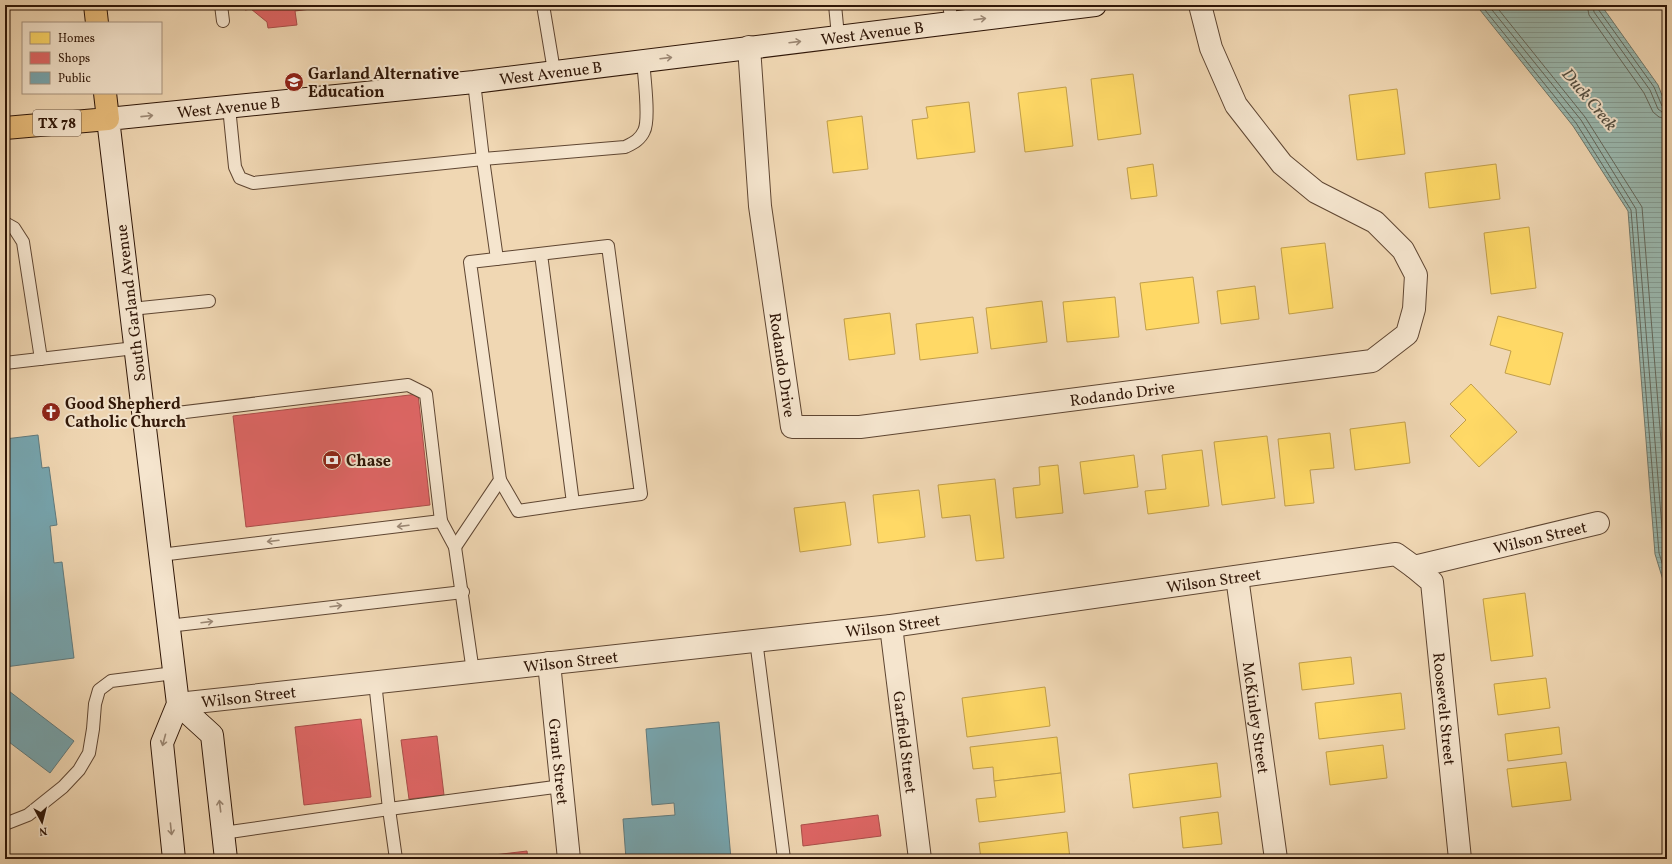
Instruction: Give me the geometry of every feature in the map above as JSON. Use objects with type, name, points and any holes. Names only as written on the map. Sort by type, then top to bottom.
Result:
[{"type":"main road","points":[[95,5],[97,22]]},
{"type":"main road","name":"South Garland Avenue","points":[[105,94],[108,119]]},
{"type":"main road","name":"West Avenue B","points":[[5,128],[108,119]]},
{"type":"street","name":"West Avenue B","points":[[108,119],[474,82],[838,36],[951,14],[1094,5]]},
{"type":"street","name":"Rodando Drive","points":[[749,47],[760,206],[792,427],[860,427],[1372,361],[1407,334],[1414,309],[1416,275],[1403,250],[1375,222],[1316,192],[1282,164],[1236,105],[1211,48],[1200,5]]},
{"type":"street","name":"South Garland Avenue","points":[[108,119],[178,704],[162,743],[174,859]]},
{"type":"street","name":"Wilson Street","points":[[178,704],[891,626],[1396,554],[1414,568],[1598,523]]},
{"type":"street","name":"Roosevelt Street","points":[[1414,568],[1432,582],[1460,859]]},
{"type":"street","name":"McKinley Street","points":[[1236,577],[1276,859]]},
{"type":"street","name":"Garfield Street","points":[[891,626],[920,859]]},
{"type":"street","name":"Grant Street","points":[[549,663],[569,859]]},
{"type":"street","points":[[178,704],[212,735],[226,859]]},
{"type":"lane","points":[[221,5],[223,21]]},
{"type":"lane","points":[[543,5],[554,71]]},
{"type":"lane","points":[[835,5],[838,36]]},
{"type":"lane","points":[[229,107],[235,167],[240,178],[253,183],[483,159],[625,147],[638,140],[645,130],[646,113],[643,60]]},
{"type":"lane","points":[[474,82],[497,259]]},
{"type":"lane","points":[[5,223],[14,228],[23,242],[41,359]]},
{"type":"lane","points":[[608,246],[641,494],[518,511],[500,480],[470,262],[497,259],[608,246]]},
{"type":"lane","points":[[541,254],[573,503]]},
{"type":"lane","points":[[131,309],[209,301]]},
{"type":"lane","points":[[5,363],[136,348]]},
{"type":"lane","points":[[144,417],[408,385],[426,394],[441,521],[455,547],[473,672]]},
{"type":"lane","points":[[455,547],[500,480]]},
{"type":"lane","points":[[160,555],[441,521]]},
{"type":"lane","points":[[168,626],[462,592]]},
{"type":"lane","points":[[756,640],[784,859]]},
{"type":"lane","points":[[5,824],[28,816],[63,788],[79,770],[89,753],[93,729],[94,704],[99,690],[111,681],[174,673]]},
{"type":"lane","points":[[375,682],[396,859]]},
{"type":"lane","points":[[223,833],[562,786]]},
{"type":"water","name":"Duck Creek","points":[[1476,5],[1601,5],[1658,85],[1667,108],[1667,593],[1655,554],[1628,211],[1573,126]]},
{"type":"building: Homes","points":[[1133,74],[1141,134],[1098,140],[1091,79]]},
{"type":"building: Homes","points":[[1066,87],[1073,146],[1025,152],[1018,93]]},
{"type":"building: Homes","points":[[1397,89],[1405,154],[1357,160],[1349,95]]},
{"type":"building: Homes","points":[[969,102],[975,152],[917,159],[912,120],[928,118],[926,107]]},
{"type":"building: Homes","points":[[862,116],[868,169],[833,173],[827,121]]},
{"type":"building: Homes","points":[[1153,164],[1157,196],[1131,199],[1127,168]]},
{"type":"building: Homes","points":[[1496,164],[1500,199],[1429,208],[1425,173]]},
{"type":"building: Homes","points":[[1529,227],[1536,288],[1491,294],[1484,233]]},
{"type":"building: Homes","points":[[1325,243],[1333,308],[1289,314],[1281,248]]},
{"type":"building: Homes","points":[[1193,277],[1199,323],[1146,330],[1140,283]]},
{"type":"building: Homes","points":[[1255,286],[1259,319],[1221,324],[1217,291]]},
{"type":"building: Homes","points":[[1115,297],[1119,337],[1067,342],[1063,302]]},
{"type":"building: Homes","points":[[1042,301],[1047,342],[991,349],[986,308]]},
{"type":"building: Homes","points":[[890,313],[895,354],[849,360],[844,319]]},
{"type":"building: Homes","points":[[1498,316],[1563,333],[1550,385],[1505,373],[1511,351],[1490,345]]},
{"type":"building: Homes","points":[[973,317],[978,353],[920,360],[916,324]]},
{"type":"building: Homes","points":[[1471,384],[1517,432],[1479,467],[1450,436],[1466,420],[1450,404]]},
{"type":"building: Homes","points":[[1405,422],[1410,463],[1355,470],[1350,429]]},
{"type":"building: Homes","points":[[1330,433],[1334,468],[1310,470],[1314,503],[1285,506],[1278,439]]},
{"type":"building: Homes","points":[[1267,436],[1275,498],[1222,505],[1214,442]]},
{"type":"building: Homes","points":[[1202,450],[1209,506],[1148,514],[1145,491],[1166,489],[1162,455]]},
{"type":"building: Homes","points":[[1134,455],[1138,487],[1084,494],[1080,462]]},
{"type":"building: Homes","points":[[1058,465],[1063,513],[1016,518],[1013,488],[1040,485],[1039,467]]},
{"type":"building: Homes","points":[[995,479],[1004,558],[976,561],[970,515],[942,518],[938,485]]},
{"type":"building: Homes","points":[[919,490],[925,537],[878,543],[873,495]]},
{"type":"building: Homes","points":[[845,502],[851,545],[800,552],[794,508]]},
{"type":"building: Homes","points":[[1525,593],[1533,656],[1491,661],[1483,599]]},
{"type":"building: Homes","points":[[1351,657],[1354,684],[1302,690],[1299,663]]},
{"type":"building: Homes","points":[[1546,678],[1550,708],[1498,715],[1494,684]]},
{"type":"building: Homes","points":[[1045,687],[1050,726],[967,737],[962,698]]},
{"type":"building: Homes","points":[[1401,693],[1405,729],[1319,739],[1315,703]]},
{"type":"building: Homes","points":[[1559,727],[1562,754],[1508,761],[1505,734]]},
{"type":"building: Homes","points":[[1057,737],[1061,773],[994,781],[993,767],[973,769],[970,747]]},
{"type":"building: Homes","points":[[1383,745],[1387,778],[1330,785],[1326,752]]},
{"type":"building: Homes","points":[[1566,762],[1571,800],[1512,807],[1507,769]]},
{"type":"building: Homes","points":[[1217,763],[1221,797],[1133,808],[1129,774]]},
{"type":"building: Homes","points":[[1061,773],[1065,812],[979,822],[976,799],[996,797],[994,781]]},
{"type":"building: Homes","points":[[1218,812],[1222,844],[1183,848],[1180,817]]},
{"type":"building: Homes","points":[[1067,832],[1070,859],[981,859],[979,843]]},
{"type":"building: Shops","points":[[244,5],[335,6],[295,11],[297,25],[268,28],[267,22],[251,9],[245,10]]},
{"type":"building: Shops","name":"Chase","points":[[418,394],[430,505],[246,527],[233,416]]},
{"type":"building: Shops","points":[[361,719],[371,797],[304,805],[295,727]]},
{"type":"building: Shops","points":[[437,736],[444,795],[409,799],[401,740]]},
{"type":"building: Shops","points":[[878,815],[881,836],[803,846],[801,825]]},
{"type":"building: Shops","points":[[527,851],[528,859],[469,859],[469,858]]},
{"type":"building: Public","points":[[38,435],[42,468],[49,467],[57,525],[50,526],[54,563],[62,562],[74,658],[5,667],[5,439]]},
{"type":"building: Public","points":[[5,688],[74,741],[50,773],[5,739]]},
{"type":"building: Public","points":[[719,722],[731,859],[626,859],[623,819],[675,815],[674,803],[652,805],[646,729]]},
{"type":"place","name":"Garland Alternative Education","points":[[294,82]]},
{"type":"place","name":"Good Shepherd Catholic Church","points":[[51,412]]},
{"type":"place","name":"Chase","points":[[332,460]]}]
